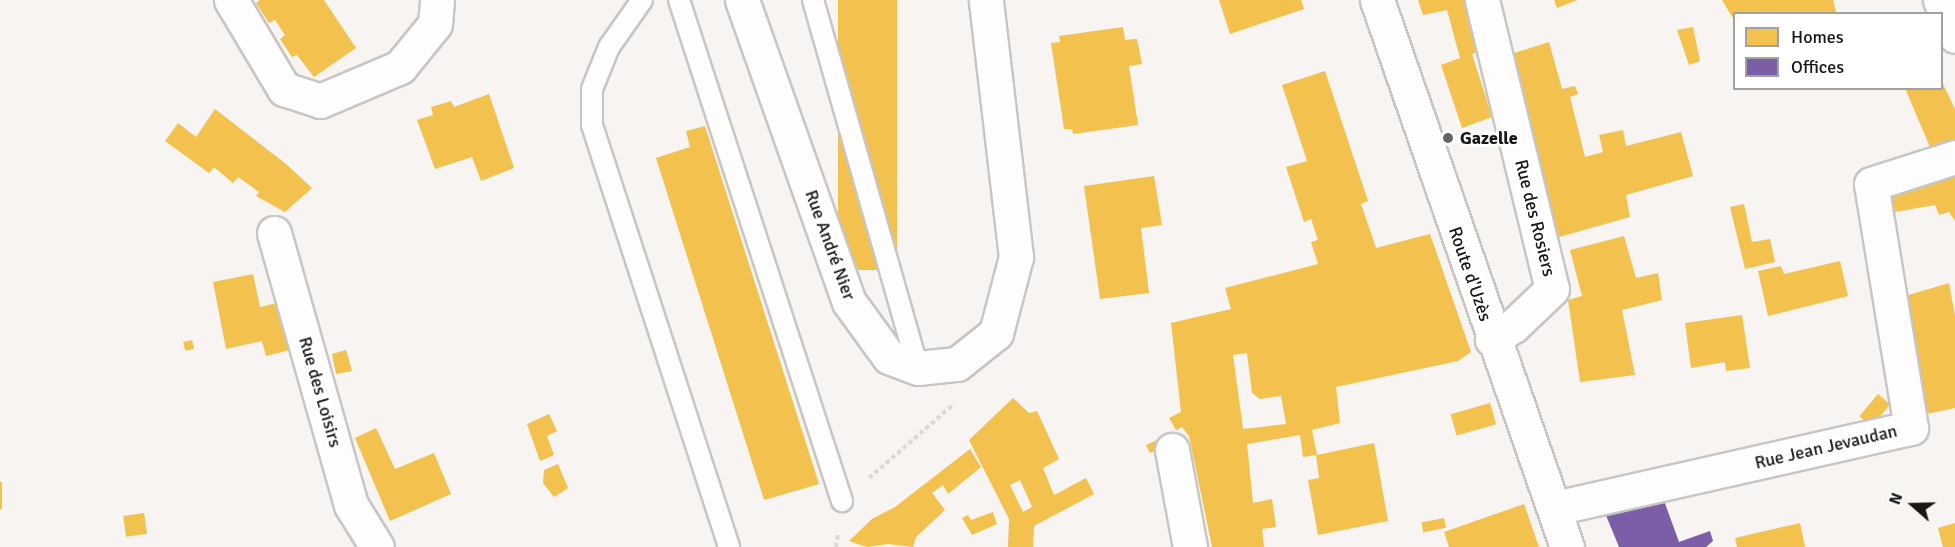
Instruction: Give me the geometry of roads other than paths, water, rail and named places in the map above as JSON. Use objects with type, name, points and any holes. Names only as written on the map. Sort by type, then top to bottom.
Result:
[{"type":"street","points":[[231,0],[284,89],[320,101],[400,67],[435,24],[437,0]]},
{"type":"street","name":"Rue André Nier","points":[[742,0],[849,302],[889,357],[918,368],[957,364],[996,333],[1016,257],[986,0]]},
{"type":"street","name":"Route d'Uzès","points":[[1377,0],[1492,339],[1555,508],[1567,547]]},
{"type":"street","name":"Rue des Rosiers","points":[[1482,0],[1552,289],[1513,326],[1492,339]]},
{"type":"street","points":[[1940,0],[1955,36]]},
{"type":"street","name":"Rue Jean Jevaudan","points":[[1555,508],[1911,428],[1871,184],[1955,158]]},
{"type":"street","name":"Rue des Loisirs","points":[[274,232],[351,505],[377,547]]},
{"type":"street","points":[[1172,450],[1190,547]]},
{"type":"lane","points":[[642,0],[609,47],[592,88],[592,125],[729,547]]},
{"type":"lane","points":[[679,0],[842,501]]},
{"type":"lane","points":[[813,0],[918,368]]},
{"type":"place","name":"Gazelle","points":[[1448,138]]}]
